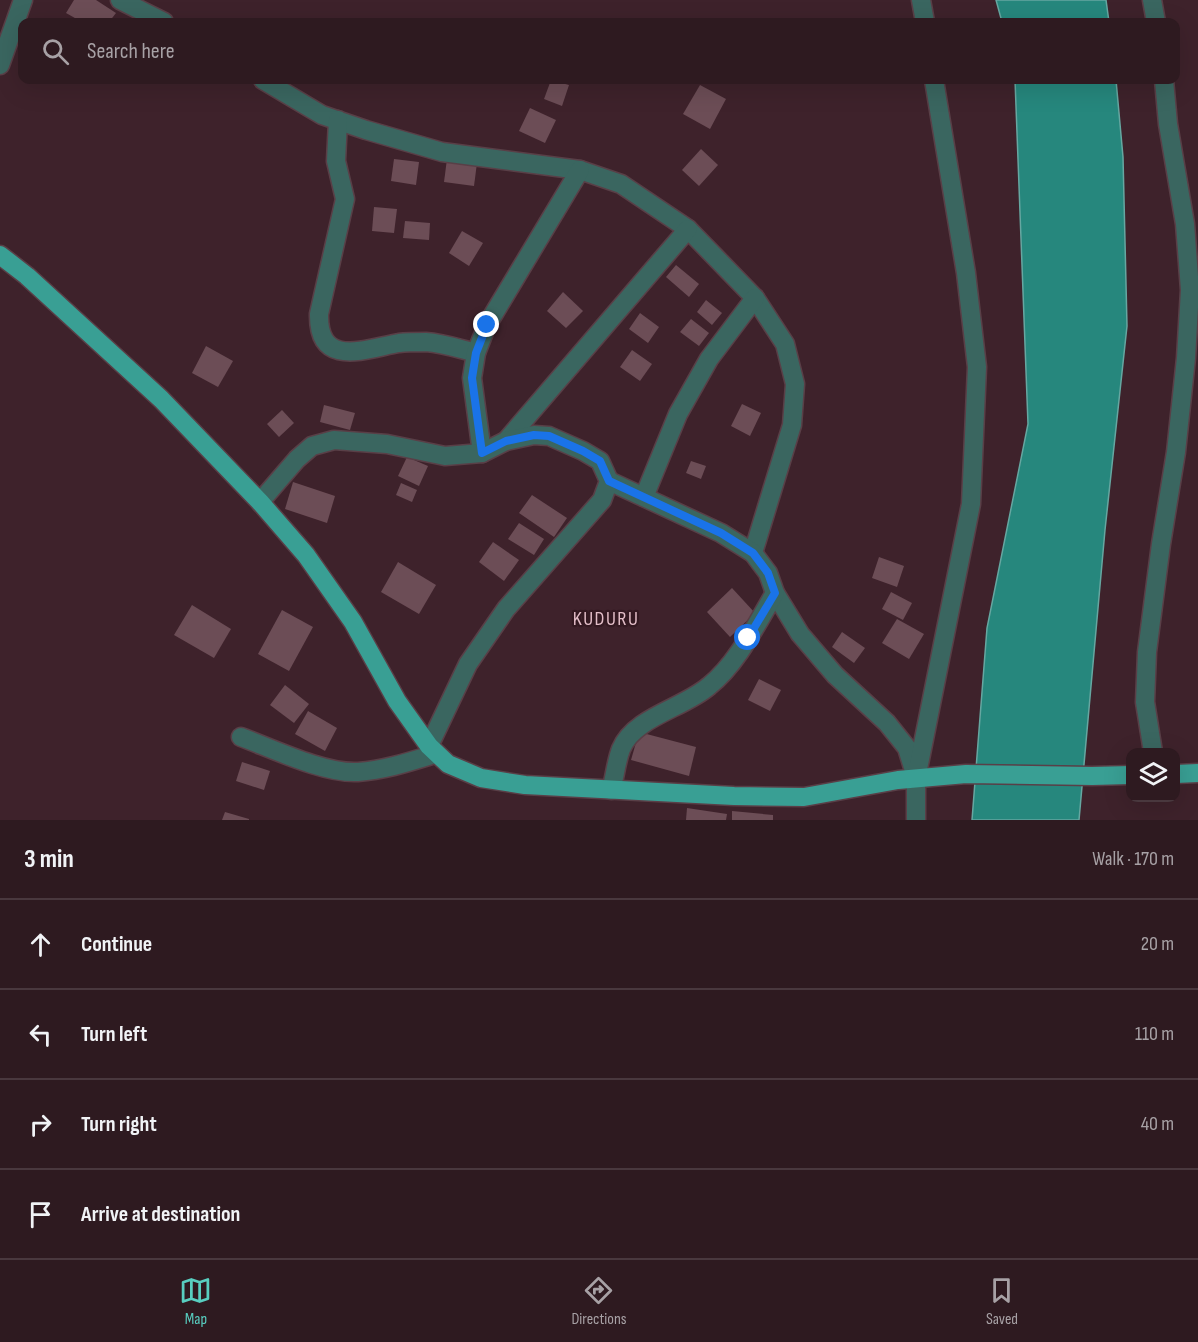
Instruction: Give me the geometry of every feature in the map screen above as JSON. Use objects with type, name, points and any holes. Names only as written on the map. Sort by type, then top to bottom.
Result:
[{"type":"main road","points":[[0,255],[27,276],[161,399],[260,502],[306,555],[352,622],[398,701],[432,750],[448,764],[481,778],[525,785],[734,796],[804,796],[898,780],[966,774],[1126,775]]},
{"type":"main road","points":[[1180,774],[1198,773]]},
{"type":"street","points":[[0,65],[22,0]]},
{"type":"street","points":[[120,0],[156,18]]},
{"type":"street","points":[[921,0],[924,18]]},
{"type":"street","points":[[1152,0],[1155,18]]},
{"type":"street","points":[[270,84],[314,110],[338,120],[442,152],[580,170],[621,184],[688,229],[755,298],[785,344],[795,384],[792,424],[753,553]]},
{"type":"street","points":[[916,820],[916,779],[971,504],[977,367],[966,273],[935,84]]},
{"type":"street","points":[[1152,748],[1145,702],[1147,652],[1176,452],[1193,261],[1168,124],[1164,84]]},
{"type":"street","points":[[338,120],[336,161],[345,199],[319,314],[319,330],[324,339],[337,351],[352,353],[399,343],[429,342],[476,353]]},
{"type":"street","points":[[482,453],[472,378],[476,353],[487,325],[580,170]]},
{"type":"street","points":[[506,441],[688,229]]},
{"type":"street","points":[[645,497],[678,414],[709,359],[755,298]]},
{"type":"street","points":[[260,502],[297,459],[312,446],[334,440],[387,444],[446,456],[482,453],[506,441],[534,435],[549,436],[600,461],[609,481],[721,533],[753,553],[768,573],[775,593],[800,634],[835,675],[888,723],[907,747],[916,779]]},
{"type":"street","points":[[241,737],[321,766],[355,772],[392,768],[432,750],[468,664],[506,609],[602,500],[609,481]]},
{"type":"street","points":[[611,790],[621,750],[627,739],[653,718],[689,701],[711,686],[748,638],[775,593]]},
{"type":"shaded area","points":[[996,0],[1106,0],[1108,18],[1001,18]]},
{"type":"shaded area","points":[[1015,84],[1116,84],[1123,157],[1127,326],[1105,530],[1079,820],[972,820],[987,628],[1028,424]]},
{"type":"building","points":[[74,0],[96,0],[116,13],[112,18],[75,18],[66,13]]},
{"type":"building","points":[[550,84],[569,85],[562,106],[544,99]]},
{"type":"building","points":[[700,85],[726,99],[710,129],[683,114]]},
{"type":"building","points":[[530,108],[556,120],[545,143],[519,131]]},
{"type":"building","points":[[701,149],[718,165],[699,186],[682,170]]},
{"type":"building","points":[[394,159],[419,162],[416,185],[391,181]]},
{"type":"building","points":[[447,159],[477,163],[474,186],[444,182]]},
{"type":"building","points":[[374,207],[397,209],[394,233],[372,231]]},
{"type":"building","points":[[405,221],[430,223],[429,240],[403,238]]},
{"type":"building","points":[[462,231],[483,243],[469,266],[449,253]]},
{"type":"building","points":[[676,265],[699,284],[689,297],[666,277]]},
{"type":"building","points":[[563,292],[583,311],[566,328],[547,311]]},
{"type":"building","points":[[706,300],[722,313],[712,325],[697,312]]},
{"type":"building","points":[[640,313],[659,327],[648,343],[629,329]]},
{"type":"building","points":[[691,319],[709,333],[699,346],[680,332]]},
{"type":"building","points":[[206,346],[233,361],[218,387],[192,373]]},
{"type":"building","points":[[632,350],[652,364],[640,381],[620,367]]},
{"type":"building","points":[[742,404],[761,413],[750,436],[731,426]]},
{"type":"building","points":[[324,405],[355,413],[350,430],[320,422]]},
{"type":"building","points":[[282,410],[294,423],[279,437],[267,424]]},
{"type":"building","points":[[407,457],[428,466],[419,486],[398,476]]},
{"type":"building","points":[[691,461],[706,466],[701,479],[686,473]]},
{"type":"building","points":[[293,482],[335,496],[327,523],[285,509]]},
{"type":"building","points":[[401,483],[417,490],[412,502],[396,495]]},
{"type":"building","points":[[532,495],[567,518],[554,537],[519,513]]},
{"type":"building","points":[[519,523],[544,539],[534,555],[508,539]]},
{"type":"building","points":[[493,542],[519,560],[504,581],[479,562]]},
{"type":"building","points":[[879,557],[904,566],[897,587],[872,578]]},
{"type":"building","points":[[398,562],[436,585],[419,614],[381,592]]},
{"type":"building","points":[[732,588],[755,613],[730,637],[707,612]]},
{"type":"building","points":[[891,592],[912,603],[903,620],[882,609]]},
{"type":"building","points":[[192,605],[231,629],[214,658],[174,635]]},
{"type":"building","points":[[282,610],[313,627],[289,671],[258,654]]},
{"type":"building","points":[[897,619],[924,634],[909,659],[882,643]]},
{"type":"building","points":[[842,632],[865,648],[854,663],[832,647]]},
{"type":"building","points":[[759,679],[781,690],[770,711],[748,700]]},
{"type":"building","points":[[285,685],[309,704],[294,723],[270,705]]},
{"type":"building","points":[[308,711],[337,728],[325,751],[295,734]]},
{"type":"building","points":[[639,732],[696,747],[689,776],[631,760]]},
{"type":"building","points":[[242,762],[270,771],[264,790],[236,781]]},
{"type":"building","points":[[687,808],[727,814],[726,820],[686,820]]},
{"type":"building","points":[[732,811],[773,815],[773,820],[732,820]]},
{"type":"building","points":[[225,812],[249,819],[249,820],[222,820]]},
{"type":"district","name":"KUDURU","points":[[606,618]]},
{"type":"route","points":[[487,325],[476,353],[472,378],[482,453],[506,441],[534,435],[549,436],[600,461],[609,481],[721,533],[753,553],[768,573],[775,593],[748,638]]}]
